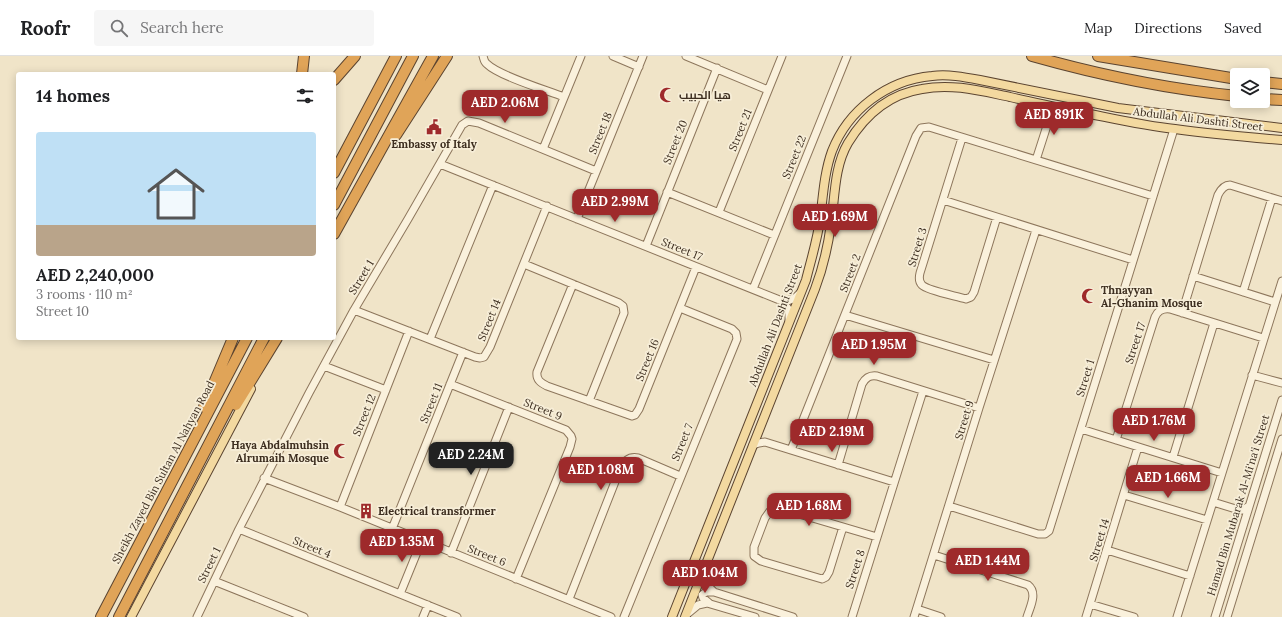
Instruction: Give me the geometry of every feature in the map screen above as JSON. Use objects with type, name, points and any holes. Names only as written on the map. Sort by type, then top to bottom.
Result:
[{"type":"highway","points":[[302,72],[304,56]]},
{"type":"highway","points":[[336,78],[355,56]]},
{"type":"highway","points":[[336,200],[413,56]]},
{"type":"highway","points":[[336,230],[433,56]]},
{"type":"highway","points":[[355,196],[447,56]]},
{"type":"highway","points":[[1032,56],[1071,67],[1144,82],[1230,95]]},
{"type":"highway","points":[[1098,56],[1230,78]]},
{"type":"highway","points":[[336,169],[395,58]]},
{"type":"highway","points":[[1270,83],[1282,84]]},
{"type":"highway","points":[[1270,99],[1282,100]]},
{"type":"highway","points":[[186,453],[232,340]]},
{"type":"highway","name":"Sheikh Zayed Bin Sultan Al Nahyan Road","points":[[101,617],[246,340]]},
{"type":"highway","points":[[119,617],[263,340]]},
{"type":"highway","points":[[210,440],[223,425],[276,340]]},
{"type":"main road","name":"Abdullah Ali Dashti Street","points":[[672,617],[803,288],[817,234],[824,185],[832,151],[848,122],[862,107],[880,93],[908,81],[924,77],[957,76],[1107,106],[1282,128]]},
{"type":"main road","name":"Abdullah Ali Dashti Street","points":[[685,617],[819,280],[829,238],[837,173],[847,145],[865,120],[875,110],[892,99],[908,92],[920,89],[935,87],[970,88],[1053,107],[1174,129],[1282,140]]},
{"type":"main road","points":[[990,93],[989,90],[992,87],[1040,97],[1058,96]]},
{"type":"main road","points":[[1110,118],[1109,115],[1113,112],[1149,117],[1170,115]]},
{"type":"main road","points":[[1208,132],[1222,131],[1244,133],[1248,128],[1244,124]]},
{"type":"main road","points":[[1262,138],[1259,135],[1263,130],[1282,132]]},
{"type":"main road","points":[[817,234],[822,231],[825,235],[818,269],[819,280]]},
{"type":"main road","points":[[131,617],[276,340]]},
{"type":"street","points":[[483,56],[486,64],[497,71],[564,97]]},
{"type":"street","points":[[543,149],[581,56]]},
{"type":"street","points":[[613,56],[639,67]]},
{"type":"street","name":"Street 18","points":[[577,219],[643,56]]},
{"type":"street","points":[[686,56],[768,90]]},
{"type":"street","name":"Street 21","points":[[719,212],[782,56]]},
{"type":"street","name":"Street 22","points":[[753,289],[847,56]]},
{"type":"street","name":"Street 20","points":[[646,246],[717,68]]},
{"type":"street","points":[[1036,160],[1053,107]]},
{"type":"street","name":"Street 1","points":[[197,617],[264,478],[354,310],[440,164],[459,127],[468,121],[479,123],[596,171]]},
{"type":"street","name":"Street 2","points":[[791,450],[918,132],[922,127],[929,127],[1153,196]]},
{"type":"street","name":"Street 1","points":[[948,506],[1038,534],[1046,533],[1051,525],[1174,129]]},
{"type":"street","name":"Street 3","points":[[962,138],[919,277],[923,286],[966,299],[971,297],[974,292],[997,217]]},
{"type":"street","name":"Street 17","points":[[440,164],[782,301]]},
{"type":"street","points":[[430,339],[493,185]]},
{"type":"street","points":[[1182,313],[1218,195],[1222,188],[1227,185],[1231,185],[1282,201]]},
{"type":"street","points":[[667,192],[774,235]]},
{"type":"street","points":[[1243,292],[1272,198]]},
{"type":"street","points":[[943,200],[1133,260]]},
{"type":"street","name":"Street 14","points":[[354,310],[463,352],[480,358],[484,357],[488,353],[547,206]]},
{"type":"street","name":"Street 9","points":[[914,617],[1036,230]]},
{"type":"street","points":[[524,264],[619,303],[625,310],[589,401]]},
{"type":"street","name":"Street 16","points":[[573,284],[536,376],[544,385],[628,416],[632,416],[636,414],[639,409],[696,267]]},
{"type":"street","points":[[1193,276],[1275,302]]},
{"type":"street","points":[[1177,617],[1282,280]]},
{"type":"street","points":[[782,301],[787,302],[793,300],[798,296],[803,288]]},
{"type":"street","points":[[782,301],[789,310],[789,324]]},
{"type":"street","name":"Street 7","points":[[624,617],[737,337],[732,329],[680,308]]},
{"type":"street","name":"Street 17","points":[[1116,440],[1156,314],[1161,310],[1167,308],[1264,338]]},
{"type":"street","points":[[846,315],[994,360]]},
{"type":"street","points":[[1173,457],[1214,323]]},
{"type":"street","name":"Street 12","points":[[340,507],[409,331]]},
{"type":"street","name":"Street 11","points":[[392,529],[463,352]]},
{"type":"street","points":[[324,366],[386,390]]},
{"type":"street","points":[[838,465],[862,384],[866,378],[872,375],[979,408]]},
{"type":"street","points":[[1252,375],[1281,384]]},
{"type":"street","name":"Street 9","points":[[450,384],[567,431],[572,437],[570,447],[516,579]]},
{"type":"street","name":"Street 8","points":[[852,617],[923,391]]},
{"type":"street","name":"Hamad Bin Mubarak Al-Mi'na'i Street","points":[[1215,617],[1282,400]]},
{"type":"street","points":[[451,552],[509,407]]},
{"type":"street","points":[[1081,429],[1222,473]]},
{"type":"street","points":[[758,432],[760,438],[765,442],[894,482]]},
{"type":"street","name":"Hamad Bin Mubarak Al-Mi'na'i Street","points":[[1227,617],[1282,439]]},
{"type":"street","points":[[753,445],[765,442]]},
{"type":"street","name":"Street 14","points":[[1086,617],[1138,447]]},
{"type":"street","points":[[569,599],[620,469],[625,462],[631,458],[638,458],[680,476]]},
{"type":"street","name":"Street 6","points":[[264,478],[340,507],[611,617]]},
{"type":"street","points":[[1124,495],[1207,520]]},
{"type":"street","points":[[1213,502],[1239,510],[1244,514],[1245,519]]},
{"type":"street","points":[[1239,510],[1244,510],[1249,506]]},
{"type":"street","points":[[843,527],[829,572],[826,577],[822,579],[761,561],[754,556],[754,547],[765,518],[768,513],[775,509],[782,509],[877,537]]},
{"type":"street","name":"Street 4","points":[[239,529],[457,617]]},
{"type":"street","points":[[400,594],[422,540]]},
{"type":"street","points":[[1107,550],[1190,576]]},
{"type":"street","points":[[934,555],[1028,585],[1034,593],[1026,617]]},
{"type":"street","points":[[707,563],[705,579],[708,586],[714,592]]},
{"type":"street","points":[[214,581],[304,617]]},
{"type":"street","points":[[711,603],[703,598],[702,595],[706,592],[714,592],[793,617]]},
{"type":"street","points":[[685,617],[698,605],[705,602],[755,617]]},
{"type":"street","points":[[1090,604],[1134,617]]},
{"type":"street","points":[[423,617],[428,605]]},
{"type":"street","points":[[917,609],[941,617]]},
{"type":"place","name":"هيا الحبيب","points":[[667,95]]},
{"type":"place","name":"Embassy of Italy","points":[[434,127]]},
{"type":"place","name":"Thnayyan Al-Ghanim Mosque","points":[[1089,296]]},
{"type":"place","name":"Haya Abdalmuhsin Alrumaih Mosque","points":[[341,451]]},
{"type":"place","name":"Electrical transformer","points":[[366,511]]}]
